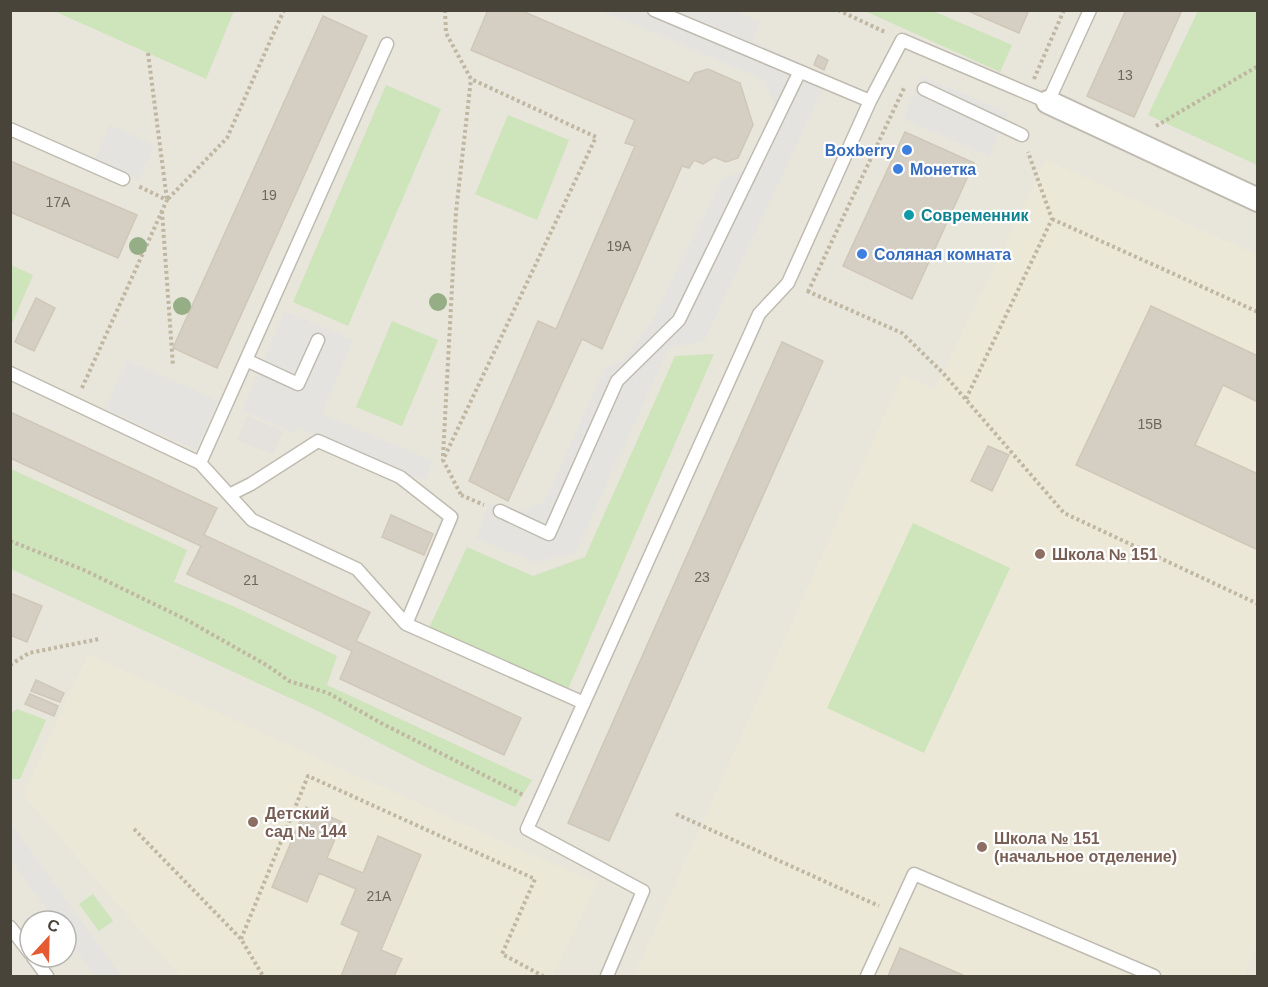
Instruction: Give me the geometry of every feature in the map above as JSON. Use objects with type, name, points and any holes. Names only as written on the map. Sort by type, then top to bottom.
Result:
[{"type":"street","points":[[1048,102],[1257,200]]},
{"type":"lane","points":[[654,10],[870,101]]},
{"type":"lane","points":[[607,976],[643,891],[526,829],[759,314],[788,283],[870,101],[902,40],[1048,102],[1090,10]]},
{"type":"lane","points":[[200,463],[387,44]]},
{"type":"lane","points":[[500,511],[549,534],[617,381],[679,320],[799,73]]},
{"type":"lane","points":[[924,89],[1022,135]]},
{"type":"lane","points":[[10,129],[123,179]]},
{"type":"lane","points":[[246,360],[298,384],[318,340]]},
{"type":"lane","points":[[10,373],[200,463],[252,520],[357,569],[406,624],[584,703]]},
{"type":"lane","points":[[229,495],[251,484],[318,441],[400,477],[451,517],[406,624]]},
{"type":"lane","points":[[867,976],[914,874],[1154,976]]},
{"type":"path","points":[[75,402],[167,200],[227,138],[284,10]]},
{"type":"path","points":[[445,10],[446,33],[471,80],[456,213],[442,460],[461,495],[500,511]]},
{"type":"path","points":[[838,10],[902,40]]},
{"type":"path","points":[[148,53],[167,200]]},
{"type":"path","points":[[1130,141],[1257,66]]},
{"type":"path","points":[[808,292],[910,76]]},
{"type":"path","points":[[442,460],[596,137],[471,80]]},
{"type":"path","points":[[1022,135],[1036,180],[1052,219],[1257,312]]},
{"type":"path","points":[[123,179],[167,200]]},
{"type":"path","points":[[162,210],[173,366]]},
{"type":"path","points":[[966,399],[1052,219]]},
{"type":"path","points":[[788,283],[902,333],[943,373],[1064,513],[1257,604]]},
{"type":"path","points":[[451,517],[461,495]]},
{"type":"path","points":[[10,541],[84,570],[185,619],[268,666],[289,681],[328,693],[381,723],[538,802]]},
{"type":"path","points":[[10,665],[29,653],[99,639]]},
{"type":"path","points":[[241,939],[308,776],[535,879],[502,954],[543,976]]},
{"type":"path","points":[[676,814],[896,914]]},
{"type":"path","points":[[134,829],[241,939],[263,976]]},
{"type":"shaded area","points":[[10,11],[1257,11],[1257,976],[11,976]]},
{"type":"shaded area","points":[[603,11],[735,11],[760,22],[752,41],[829,76],[704,341],[669,348],[575,553],[535,562],[476,539],[489,503],[519,513],[545,501],[605,368],[622,361],[652,321],[722,179],[745,170],[776,107],[764,80]]},
{"type":"shaded area","points":[[922,76],[1008,113],[989,156],[903,119]]},
{"type":"shaded area","points":[[110,125],[154,145],[139,179],[95,159]]},
{"type":"shaded area","name":"Школа № 151","points":[[1046,160],[1257,255],[1258,944],[1243,976],[634,976],[902,376],[935,389]]},
{"type":"shaded area","points":[[285,311],[353,340],[322,414],[433,461],[425,481],[297,427],[294,433],[242,410]]},
{"type":"shaded area","points":[[127,360],[218,401],[196,450],[105,409]]},
{"type":"shaded area","points":[[247,416],[283,431],[273,454],[237,440]]},
{"type":"shaded area","name":"Детский сад № 144","points":[[88,654],[597,883],[553,976],[180,976],[23,795]]},
{"type":"shaded area","points":[[11,824],[73,909],[46,909],[11,860]]},
{"type":"shaded area","points":[[78,917],[121,976],[95,976],[78,953]]},
{"type":"green space","points":[[54,11],[234,11],[206,79]]},
{"type":"green space","points":[[865,11],[933,11],[1012,45],[1000,72]]},
{"type":"green space","points":[[1198,11],[1257,11],[1257,165],[1148,115]]},
{"type":"green space","points":[[386,85],[441,109],[348,326],[293,302]]},
{"type":"green space","points":[[508,115],[569,140],[537,220],[475,194]]},
{"type":"green space","points":[[11,265],[33,275],[11,326]]},
{"type":"green space","points":[[392,321],[438,340],[402,426],[356,407]]},
{"type":"green space","points":[[714,354],[568,689],[429,628],[467,547],[533,576],[585,557],[675,356]]},
{"type":"green space","points":[[11,469],[187,550],[174,582],[233,606],[337,656],[327,685],[532,780],[515,807],[428,768],[318,711],[11,569]]},
{"type":"green space","points":[[913,523],[1010,568],[924,753],[827,708]]},
{"type":"green space","points":[[17,709],[46,720],[20,779],[11,779],[11,713]]},
{"type":"green space","points":[[93,894],[113,921],[99,931],[79,904]]},
{"type":"building","points":[[488,10],[520,10],[689,83],[695,73],[708,69],[740,83],[753,125],[738,158],[726,162],[714,157],[703,164],[694,160],[689,168],[682,166],[602,349],[582,339],[508,501],[469,481],[538,321],[556,329],[635,146],[625,143],[635,120],[471,50]]},
{"type":"building","points":[[966,10],[1029,10],[1019,33]]},
{"type":"building","points":[[1126,10],[1182,10],[1134,117],[1087,96]]},
{"type":"building","points":[[323,16],[367,36],[217,368],[173,348]]},
{"type":"building","points":[[818,55],[828,60],[824,70],[814,65]]},
{"type":"building","name":"Современник","points":[[905,132],[974,163],[912,299],[843,266]]},
{"type":"building","points":[[10,161],[137,215],[118,258],[10,212]]},
{"type":"building","points":[[36,298],[55,308],[34,351],[15,342]]},
{"type":"building","points":[[1151,306],[1258,356],[1258,402],[1223,385],[1195,445],[1258,474],[1258,550],[1076,465]]},
{"type":"building","points":[[782,342],[823,361],[609,841],[568,823]]},
{"type":"building","points":[[10,412],[217,508],[204,535],[370,612],[356,641],[521,718],[504,755],[340,679],[352,651],[187,574],[201,546],[10,458]]},
{"type":"building","points":[[988,446],[1009,455],[992,491],[971,481]]},
{"type":"building","points":[[391,515],[433,534],[424,555],[382,537]]},
{"type":"building","points":[[10,593],[42,606],[27,642],[10,635]]},
{"type":"building","points":[[36,680],[64,693],[60,702],[31,691]]},
{"type":"building","points":[[30,694],[58,706],[54,716],[25,704]]},
{"type":"building","points":[[306,807],[342,822],[327,858],[363,873],[378,836],[421,855],[381,950],[402,959],[394,976],[341,976],[359,932],[341,924],[356,889],[319,873],[307,902],[272,887]]},
{"type":"building","points":[[900,948],[965,976],[888,976]]},
{"type":"place","name":"Boxberry","points":[[907,150]]},
{"type":"place","name":"Монетка","points":[[898,169]]},
{"type":"place","name":"Современник","points":[[909,215]]},
{"type":"place","name":"Соляная комната","points":[[862,254]]},
{"type":"place","name":"Школа № 151","points":[[1040,554]]},
{"type":"place","name":"Детский сад № 144","points":[[253,822]]},
{"type":"place","name":"Школа № 151 (начальное отделение)","points":[[982,847]]}]
